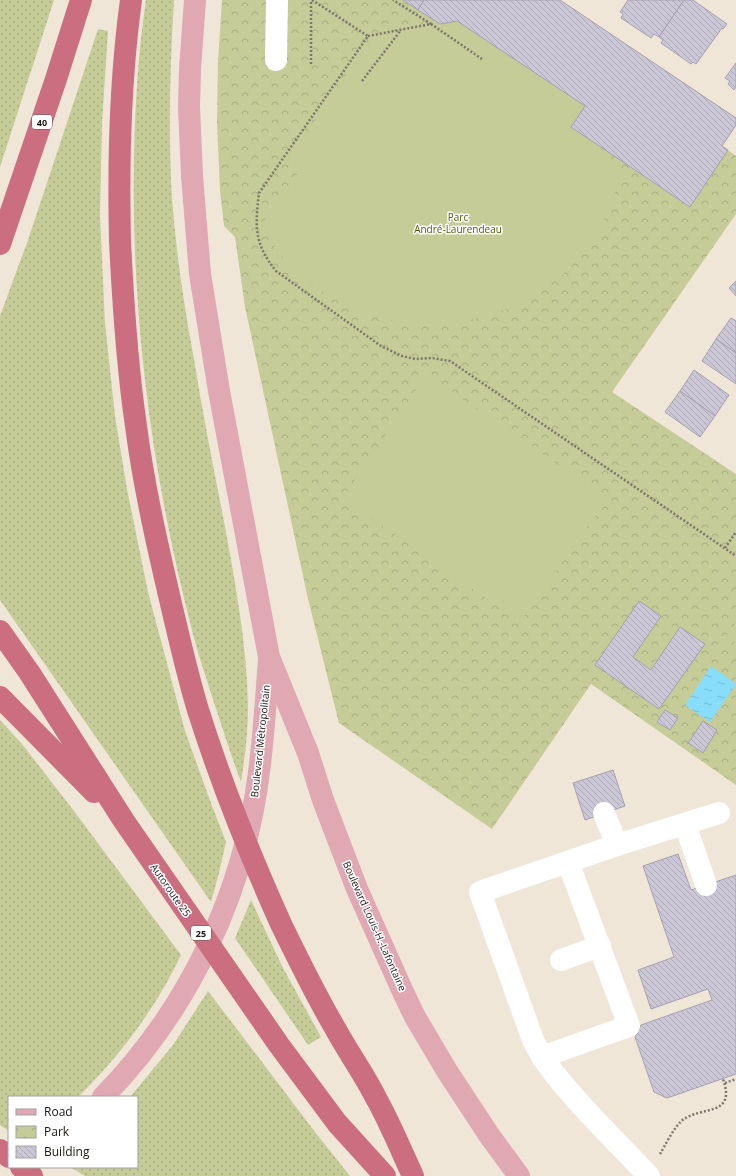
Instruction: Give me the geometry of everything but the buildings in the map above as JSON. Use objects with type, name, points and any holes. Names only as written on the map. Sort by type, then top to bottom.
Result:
[{"type":"highway","name":"40","points":[[0,244],[81,0]]},
{"type":"highway","points":[[131,0],[123,73],[119,146],[121,254],[128,362],[136,428],[155,534],[183,656],[203,726],[250,850],[298,960],[333,1026],[376,1097],[413,1176]]},
{"type":"highway","name":"Autoroute 25","points":[[0,631],[29,672],[124,821],[280,1045],[338,1123],[385,1176]]},
{"type":"highway","points":[[0,697],[124,821]]},
{"type":"highway","points":[[0,1150],[8,1156]]},
{"type":"highway","points":[[22,1168],[32,1176]]},
{"type":"main road","points":[[195,0],[190,69],[190,122],[192,176],[200,274],[219,391],[269,656]]},
{"type":"main road","name":"Boulevard Métropolitain","points":[[104,1096],[133,1064],[172,1012],[206,950],[223,911],[236,876],[254,802],[260,766],[269,656]]},
{"type":"main road","name":"Boulevard Louis-H.-Lafontaine","points":[[269,656],[308,753],[323,800],[350,872],[415,1017],[447,1071],[489,1135],[519,1176]]},
{"type":"main road","points":[[14,1176],[25,1168]]},
{"type":"lane","points":[[276,60],[277,0]]},
{"type":"lane","points":[[604,812],[618,845]]},
{"type":"lane","points":[[652,1168],[608,1135],[562,1084],[542,1057],[533,1040],[480,892],[618,845],[719,813]]},
{"type":"lane","points":[[685,824],[706,885]]},
{"type":"lane","points":[[542,1057],[629,1026],[568,862]]},
{"type":"lane","points":[[561,960],[600,946]]},
{"type":"path","points":[[311,0],[368,36],[431,24]]},
{"type":"path","points":[[311,0],[311,64]]},
{"type":"path","points":[[393,0],[431,24],[482,60]]},
{"type":"path","points":[[362,81],[401,30]]},
{"type":"path","points":[[368,36],[259,193],[256,224],[258,237],[268,260],[276,271],[381,346],[402,356],[415,360],[432,358],[450,360],[736,556]]},
{"type":"path","points":[[725,548],[736,532]]},
{"type":"path","points":[[652,1168],[679,1123],[685,1118],[716,1108],[725,1101],[727,1094],[723,1079]]},
{"type":"path","points":[[725,1083],[736,1079]]},
{"type":"green space","points":[[0,0],[54,0],[0,167]]},
{"type":"green space","points":[[146,0],[174,0],[170,124],[172,198],[178,259],[187,319],[231,560],[245,658],[248,707],[246,744],[241,782],[194,638],[167,520],[156,461],[148,401],[136,280],[134,220],[136,99]]},
{"type":"green space","name":"Parc André-Laurendeau","points":[[222,0],[560,0],[736,118],[736,125],[722,146],[736,156],[736,214],[612,392],[736,474],[736,785],[591,684],[492,829],[339,723],[308,599],[245,307],[235,237],[224,226],[220,191],[217,123],[218,62]]},
{"type":"green space","points":[[457,21],[585,106],[569,131],[622,167],[616,191],[607,214],[588,247],[580,257],[555,281],[527,300],[496,313],[463,321],[429,324],[395,321],[362,312],[331,297],[299,274],[285,260],[273,244],[263,222],[300,170],[287,162],[373,36]]},
{"type":"green space","points":[[98,29],[108,31],[102,123],[100,216],[105,323],[115,416],[127,489],[148,592],[185,731],[226,842],[211,902],[0,600],[0,316],[28,240]]},
{"type":"green space","points":[[427,374],[607,499],[520,622],[343,498]]},
{"type":"green space","points":[[736,623],[736,643],[726,636]]},
{"type":"green space","points":[[0,720],[22,744],[74,811],[181,955],[160,994],[136,1030],[108,1065],[79,1096],[8,1096],[8,1130],[0,1125]]},
{"type":"green space","points":[[251,900],[283,968],[321,1037],[308,1045],[235,938]]},
{"type":"green space","points":[[208,991],[350,1176],[85,1176],[72,1168],[138,1168],[138,1096],[131,1096],[173,1045]]},
{"type":"water","points":[[711,666],[736,684],[710,722],[685,705]]}]
